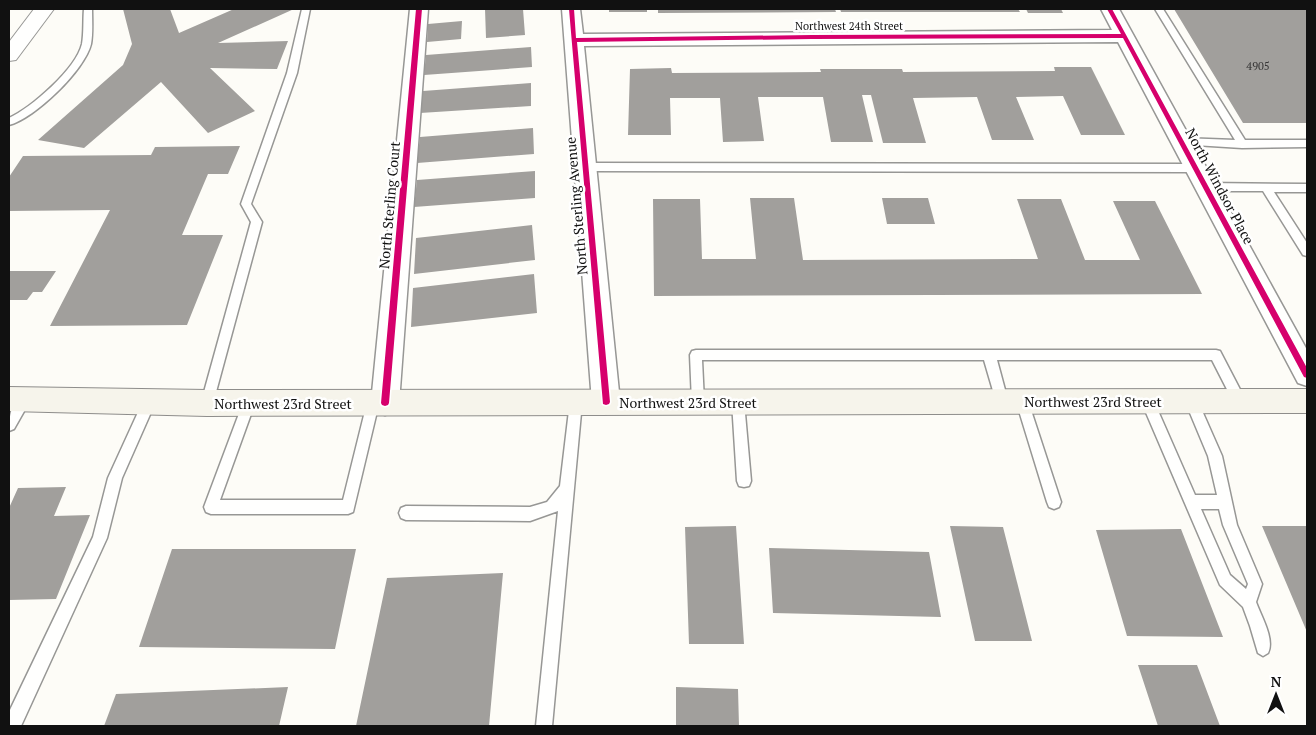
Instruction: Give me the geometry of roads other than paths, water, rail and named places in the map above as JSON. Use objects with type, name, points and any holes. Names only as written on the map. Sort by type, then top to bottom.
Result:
[{"type":"main road","name":"Northwest 23rd Street","points":[[17,399],[207,403],[1307,401]]},
{"type":"street","points":[[9,55],[44,9]]},
{"type":"street","name":"North Sterling Court","points":[[379,403],[419,9]]},
{"type":"street","name":"North Sterling Avenue","points":[[571,9],[606,402]]},
{"type":"street","name":"North Windsor Place","points":[[1110,9],[1307,375]]},
{"type":"street","name":"Northwest 24th Street","points":[[574,40],[1125,36]]},
{"type":"lane","points":[[9,122],[25,115],[69,75],[86,45],[88,9]]},
{"type":"lane","points":[[207,403],[257,222],[246,204],[268,148],[292,73],[306,9]]},
{"type":"lane","points":[[1158,9],[1242,144]]},
{"type":"lane","points":[[1182,142],[1307,144]]},
{"type":"lane","points":[[586,167],[1201,177],[1266,188],[1307,188]]},
{"type":"lane","points":[[1266,188],[1307,252]]},
{"type":"lane","points":[[698,402],[696,354],[1216,355],[1240,401]]},
{"type":"lane","points":[[989,355],[1012,402],[1054,502]]},
{"type":"lane","points":[[9,425],[17,399]]},
{"type":"lane","points":[[1147,401],[1224,580],[1248,602],[1258,626],[1263,648]]},
{"type":"lane","points":[[1191,401],[1215,456],[1230,525],[1255,584],[1248,602]]},
{"type":"lane","points":[[9,720],[15,720],[100,538],[115,478],[150,402]]},
{"type":"lane","points":[[544,726],[576,402]]},
{"type":"lane","points":[[738,402],[744,481]]},
{"type":"lane","points":[[249,403],[211,507],[348,507],[379,403]]},
{"type":"lane","points":[[406,513],[530,514],[552,507],[567,488]]},
{"type":"lane","points":[[1191,502],[1225,502]]}]
